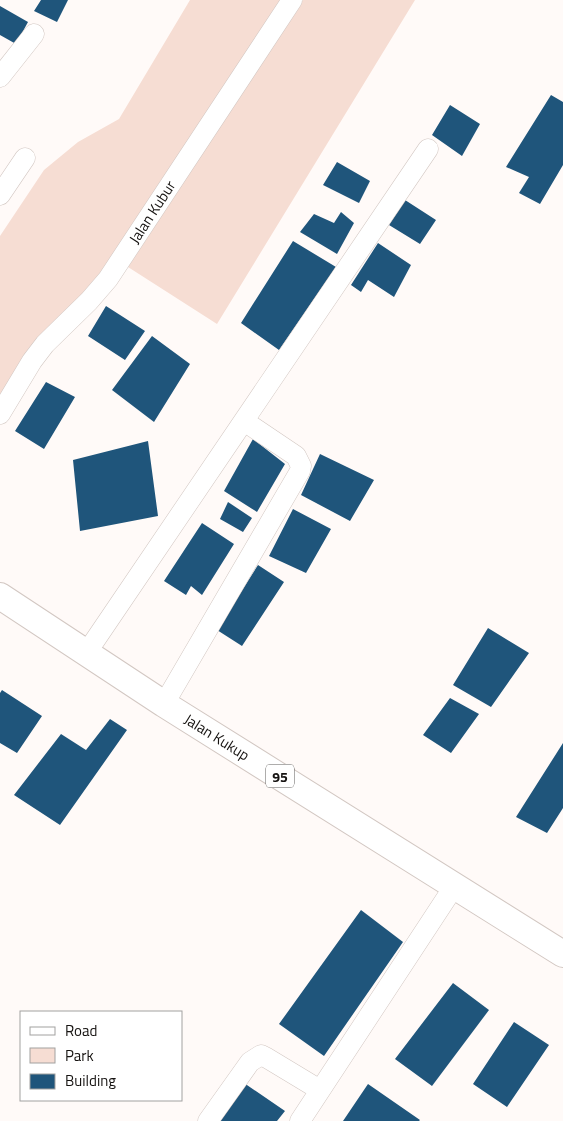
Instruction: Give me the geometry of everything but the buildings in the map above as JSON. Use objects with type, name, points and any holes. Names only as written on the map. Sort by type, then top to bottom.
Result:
[{"type":"main road","name":"Jalan Kukup","points":[[0,596],[164,704],[563,954]]},
{"type":"street","name":"Jalan Kubur","points":[[0,414],[32,361],[45,344],[108,279],[292,0]]},
{"type":"street","points":[[0,77],[34,34]]},
{"type":"street","points":[[87,652],[428,149]]},
{"type":"street","points":[[0,195],[25,158]]},
{"type":"street","points":[[164,704],[300,472],[301,466],[296,456],[244,421]]},
{"type":"street","points":[[300,1121],[455,885]]},
{"type":"street","points":[[208,1121],[250,1062],[261,1056],[320,1090]]},
{"type":"green space","points":[[190,0],[285,0],[106,268],[80,298],[29,348],[0,396],[0,236],[44,170],[78,142],[119,119]]},
{"type":"green space","points":[[303,0],[415,0],[217,324],[128,267]]}]
